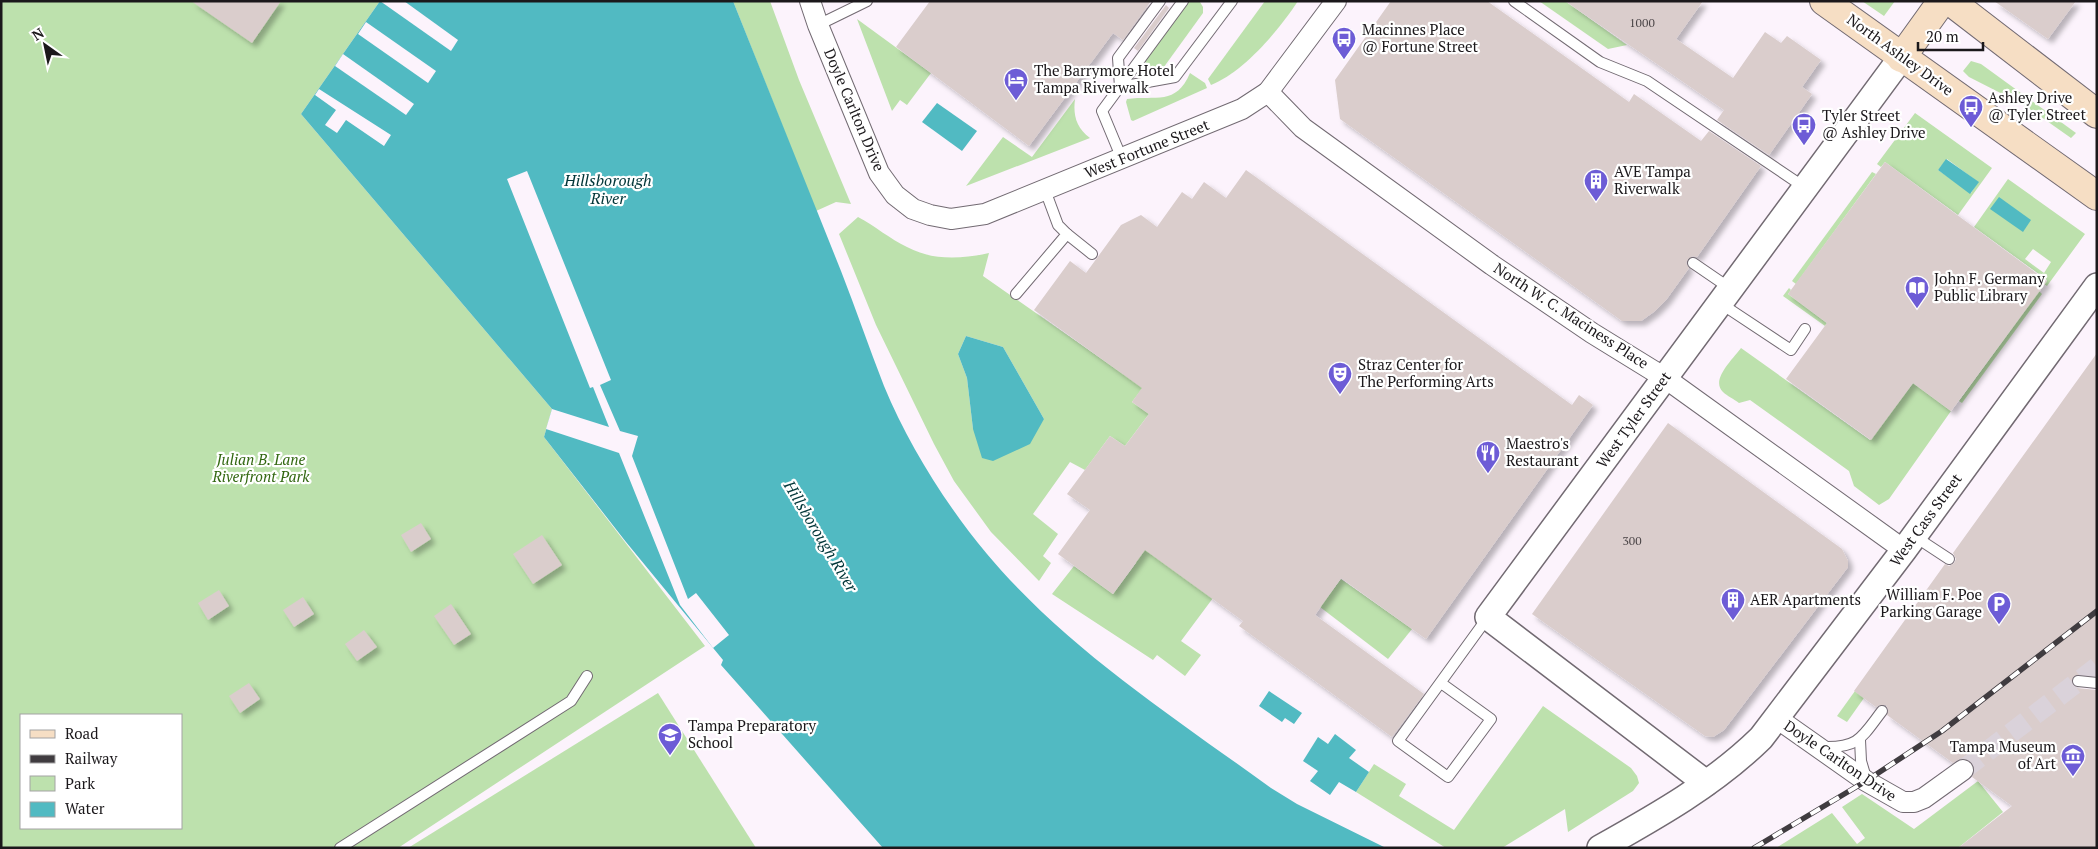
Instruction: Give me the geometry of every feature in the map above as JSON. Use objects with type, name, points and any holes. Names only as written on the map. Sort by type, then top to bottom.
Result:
[{"type":"main road","name":"North Ashley Drive","points":[[1824,1],[2097,196]]},
{"type":"main road","name":"West Tyler Street","points":[[1902,58],[1942,1]]},
{"type":"main road","points":[[1950,1],[2097,114]]},
{"type":"street","name":"Doyle Carlton Drive","points":[[810,1],[818,25],[879,173],[894,195],[914,209]]},
{"type":"street","name":"West Fortune Street","points":[[914,209],[930,215],[951,219],[985,214],[1242,109],[1268,92],[1336,1]]},
{"type":"street","name":"West Tyler Street","points":[[1488,617],[1902,58]]},
{"type":"street","name":"North W. C. Maciness Place","points":[[1268,92],[1303,128],[1492,265],[1592,334],[1665,378],[1909,543]]},
{"type":"street","name":"West Cass Street","points":[[1600,848],[1663,813],[1738,760],[1778,719],[2097,286]]},
{"type":"street","points":[[1488,617],[1706,783]]},
{"type":"street","name":"Doyle Carlton Drive","points":[[1778,719],[1866,781],[1904,802],[1914,802],[1924,798],[1963,770]]},
{"type":"lane","points":[[818,25],[867,1]]},
{"type":"lane","points":[[1120,87],[1118,58],[1160,1]]},
{"type":"lane","points":[[1122,159],[1102,111],[1183,1]]},
{"type":"lane","points":[[1120,87],[1175,77],[1232,1]]},
{"type":"lane","points":[[1514,1],[1600,62],[1648,81],[1805,188]]},
{"type":"lane","points":[[1045,190],[1058,225],[1092,254]]},
{"type":"lane","points":[[1016,294],[1067,234]]},
{"type":"lane","points":[[1693,263],[1726,296],[1791,350],[1805,329]]},
{"type":"lane","points":[[1909,543],[1948,559]]},
{"type":"lane","points":[[1441,683],[1491,719],[1448,777],[1398,741],[1488,617]]},
{"type":"lane","points":[[340,848],[572,701],[587,676]]},
{"type":"lane","points":[[2078,681],[2097,682]]},
{"type":"lane","points":[[1817,747],[1841,747],[1860,740],[1882,711]]},
{"type":"lane","points":[[1860,740],[1861,761],[1866,781]]},
{"type":"green space","name":"Julian B. Lane Riverfront Park","points":[[1,1],[380,1],[301,114],[552,409],[544,437],[705,646],[398,848],[1,848]]},
{"type":"green space","points":[[733,1],[770,1],[799,80],[851,204],[836,202],[816,211]]},
{"type":"green space","points":[[1189,1],[1200,2],[1203,7],[1203,13],[1161,71],[1155,75],[1148,72],[1145,61]]},
{"type":"green space","points":[[1265,1],[1298,1],[1281,25],[1260,49],[1236,70],[1211,85],[1208,79]]},
{"type":"green space","points":[[1539,1],[1565,1],[1627,45],[1608,49]]},
{"type":"green space","points":[[1862,1],[1895,1],[1884,16]]},
{"type":"green space","points":[[857,19],[931,73],[907,105],[900,100],[892,111]]},
{"type":"green space","points":[[1971,61],[1981,64],[2076,133],[2071,138],[2024,105],[1969,77],[1963,71]]},
{"type":"green space","points":[[1190,73],[1205,83],[1207,88],[1133,121],[1131,120],[1126,102],[1127,99],[1156,98],[1172,95],[1184,83]]},
{"type":"green space","points":[[1075,99],[1076,121],[1081,130],[1090,138],[966,186],[1003,137],[1032,157]]},
{"type":"green space","points":[[1915,113],[1992,168],[1958,215],[1885,162],[1881,167],[1877,164]],"holes":[[[1947,159],[1978,182],[1971,193],[1938,170]]]},
{"type":"green space","points":[[1872,172],[1876,174],[1796,284],[1792,281]]},
{"type":"green space","points":[[2008,179],[2085,234],[2047,286],[2044,284],[2047,280],[1974,227]],"holes":[[[2033,249],[2051,262],[2044,273],[2025,259]]]},
{"type":"green space","points":[[858,217],[901,244],[927,255],[948,258],[989,253],[983,276],[1123,374],[1154,373],[1132,402],[1149,414],[1125,446],[1110,436],[1085,470],[1070,462],[1033,514],[1058,534],[1043,556],[1051,563],[1039,581],[991,532],[954,481],[876,325],[839,234]],"holes":[[[966,336],[1003,347],[1044,419],[973,429],[967,378],[958,354]]]},
{"type":"green space","points":[[1789,288],[1791,290],[1788,294],[1827,323],[1825,326],[1783,296]]},
{"type":"green space","points":[[2039,291],[2042,294],[1962,403],[1959,401]]},
{"type":"green space","points":[[1741,348],[1870,440],[1913,383],[1951,411],[1889,499],[1879,505],[1854,486],[1849,471],[1750,400],[1739,403],[1723,392],[1719,382],[1721,376]]},
{"type":"green space","points":[[1104,520],[1213,598],[1181,641],[1201,655],[1185,676],[1157,655],[1153,660],[1052,594],[1074,566],[1113,594],[1136,563]]},
{"type":"green space","points":[[1341,579],[1412,629],[1388,659],[1320,607]]},
{"type":"green space","points":[[1855,691],[1864,698],[1847,722],[1837,716]]},
{"type":"green space","points":[[658,693],[756,848],[408,848]]},
{"type":"green space","points":[[1543,706],[1631,768],[1637,776],[1639,783],[1633,791],[1568,832],[1565,809],[1502,848],[1446,848],[1356,792],[1374,764],[1406,784],[1399,796],[1454,830]]},
{"type":"green space","points":[[1978,781],[2003,812],[1958,848],[1776,848],[1832,813],[1857,844],[1865,838],[1842,807],[1862,794],[1914,829]]},
{"type":"water","name":"Hillsborough River","points":[[380,1],[733,1],[841,271],[884,386],[916,452],[943,495],[972,535],[1018,588],[1051,620],[1085,650],[1158,707],[1271,788],[1297,804],[1386,848],[883,848],[721,665],[723,660],[626,542],[544,437],[552,409],[301,114]]},
{"type":"water","points":[[937,103],[977,131],[962,151],[922,122]]},
{"type":"water","points":[[1946,159],[1979,182],[1970,194],[1938,170]]},
{"type":"water","points":[[1999,197],[2031,220],[2023,232],[1990,209]]},
{"type":"water","points":[[966,336],[1003,347],[1044,419],[1030,444],[993,461],[982,458],[973,429],[967,378],[958,354]]},
{"type":"water","points":[[1269,691],[1302,713],[1294,724],[1285,718],[1282,722],[1259,706]]},
{"type":"water","points":[[1335,734],[1356,750],[1349,758],[1369,772],[1356,792],[1339,782],[1330,795],[1310,781],[1318,771],[1303,761],[1318,737],[1328,744]]},
{"type":"pier","points":[[380,1],[404,1],[458,40],[451,51]]},
{"type":"pier","points":[[366,22],[436,71],[428,83],[358,34]]},
{"type":"pier","points":[[343,54],[414,104],[406,115],[335,66]]},
{"type":"pier","points":[[319,89],[391,135],[384,146],[346,120],[337,133],[325,125],[336,110],[315,95]]},
{"type":"pier","points":[[527,171],[611,380],[600,385],[620,431],[638,436],[632,456],[688,599],[696,593],[729,635],[713,648],[680,605],[619,453],[546,429],[552,409],[609,427],[593,387],[590,388],[507,179]]},
{"type":"building","points":[[191,1],[281,1],[252,43]]},
{"type":"building","name":"The Barrymore Hotel Tampa Riverwalk","points":[[930,1],[1151,1],[1123,40],[1113,33],[1029,146],[896,47]]},
{"type":"building","name":"AVE Tampa Riverwalk","points":[[1391,1],[1487,1],[1629,102],[1634,94],[1701,141],[1709,131],[1761,166],[1697,257],[1693,256],[1688,259],[1686,263],[1689,268],[1666,300],[1655,311],[1641,321],[1622,321],[1340,119],[1335,80]]},
{"type":"building","points":[[1565,1],[1703,1],[1676,39],[1733,78],[1765,32],[1781,43],[1787,36],[1821,60],[1802,87],[1812,94],[1769,155],[1717,120],[1724,110]]},
{"type":"building","points":[[1994,1],[2076,1],[2048,39]]},
{"type":"building","points":[[1166,5],[1169,8],[1138,51],[1134,48]]},
{"type":"building","name":"John F. Germany Public Library","points":[[1885,162],[2047,281],[1951,411],[1913,383],[1871,440],[1786,379],[1827,323],[1788,294]]},
{"type":"building","name":"Straz Center for The Performing Arts","points":[[1246,170],[1572,405],[1579,395],[1593,405],[1426,639],[1341,578],[1315,615],[1424,694],[1392,737],[1239,626],[1243,621],[1145,550],[1113,594],[1058,554],[1090,510],[1067,494],[1110,436],[1125,446],[1149,414],[1132,402],[1142,388],[1034,310],[1070,261],[1086,273],[1121,225],[1141,215],[1157,227],[1182,192],[1192,199],[1204,182],[1226,198]]},
{"type":"building","name":"William F. Poe Parking Garage","points":[[2097,353],[2097,676],[2076,675],[2071,681],[2077,688],[2097,690],[2097,848],[1958,848],[2012,806],[1972,777],[1975,768],[1968,759],[1961,758],[1953,763],[1887,715],[1888,709],[1886,705],[1876,707],[1854,691],[1945,564],[1949,566],[1954,563],[1956,559],[1953,553]]},
{"type":"building","points":[[1668,423],[1842,549],[1848,561],[1848,567],[1724,730],[1713,737],[1705,736],[1532,614]]},
{"type":"building","points":[[421,523],[431,539],[411,552],[401,535]]},
{"type":"building","points":[[542,535],[562,565],[533,584],[513,554]]},
{"type":"building","points":[[219,590],[229,606],[208,620],[198,603]]},
{"type":"building","points":[[303,597],[314,614],[294,627],[283,610]]},
{"type":"building","points":[[451,604],[471,634],[454,645],[434,616]]},
{"type":"building","points":[[364,630],[377,647],[357,661],[345,644]]},
{"type":"building","points":[[249,683],[260,699],[240,713],[229,696]]},
{"type":"tunnel","points":[[1963,770],[2097,667]]},
{"type":"railway","points":[[1754,848],[1866,781],[1942,731],[2097,611]]},
{"type":"place","name":"Macinnes Place @ Fortune Street","points":[[1344,60]]},
{"type":"place","name":"The Barrymore Hotel Tampa Riverwalk","points":[[1016,101]]},
{"type":"place","name":"Ashley Drive @ Tyler Street","points":[[1971,128]]},
{"type":"place","name":"Tyler Street @ Ashley Drive","points":[[1804,146]]},
{"type":"place","name":"AVE Tampa Riverwalk","points":[[1596,202]]},
{"type":"place","name":"John F. Germany Public Library","points":[[1917,309]]},
{"type":"place","name":"Straz Center for The Performing Arts","points":[[1340,395]]},
{"type":"place","name":"Maestro's Restaurant","points":[[1488,474]]},
{"type":"place","name":"AER Apartments","points":[[1733,621]]},
{"type":"place","name":"William F. Poe Parking Garage","points":[[1999,625]]},
{"type":"place","name":"Tampa Preparatory School","points":[[670,756]]},
{"type":"place","name":"Tampa Museum of Art","points":[[2073,777]]}]
